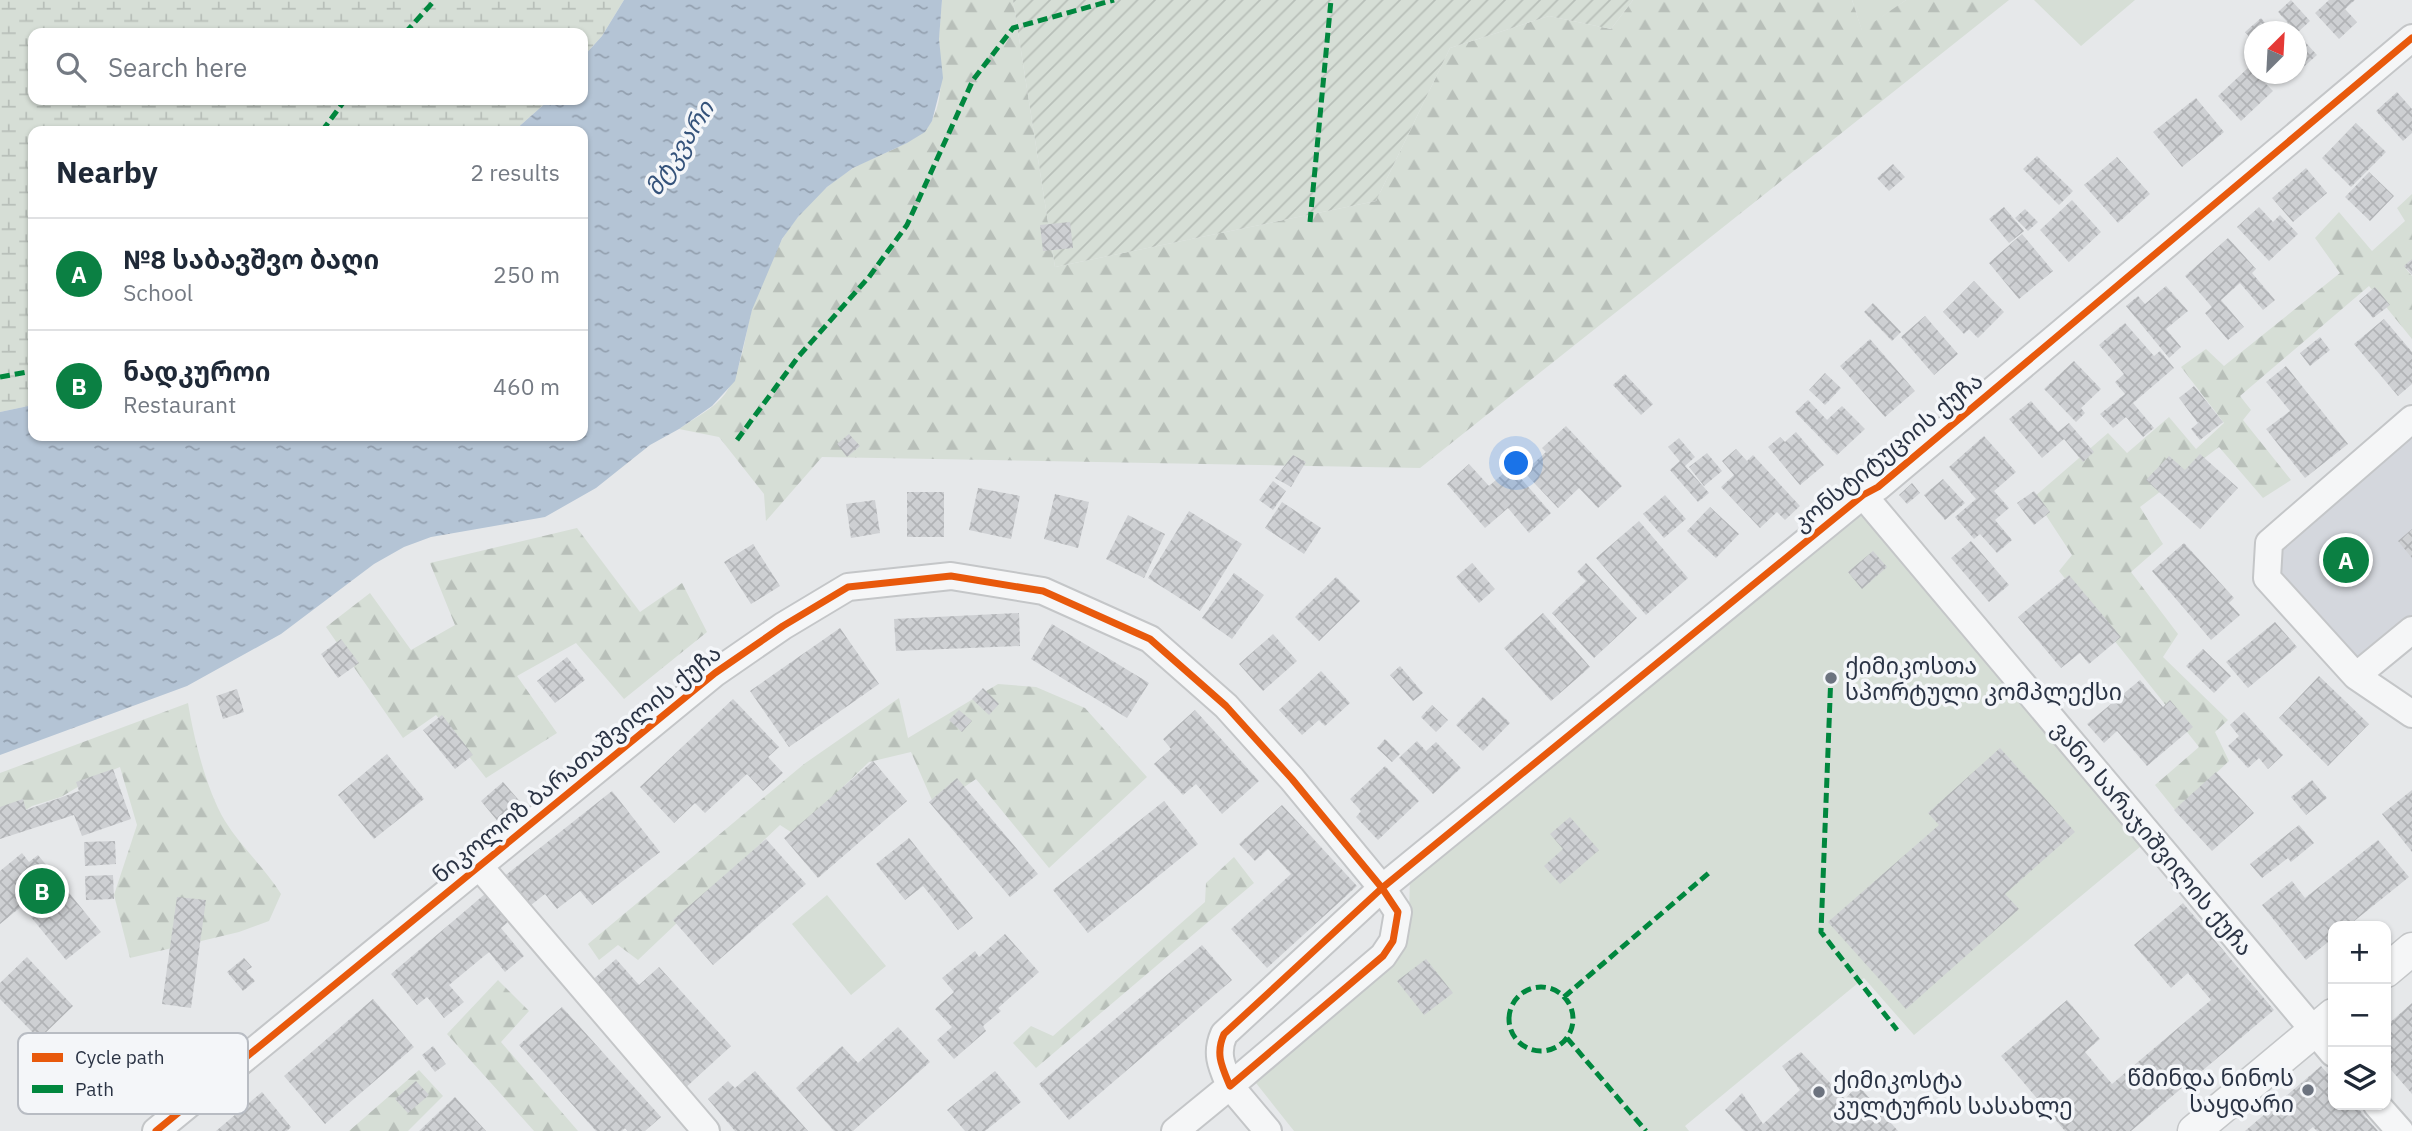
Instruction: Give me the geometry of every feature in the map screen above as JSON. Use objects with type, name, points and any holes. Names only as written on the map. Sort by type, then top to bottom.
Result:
[{"type":"street","name":"კონსტიტუციის ქუჩა","points":[[1230,1086],[1219,1058],[1218,1047],[1224,1034],[1382,888],[1863,495],[1878,487],[2412,38]]},
{"type":"street","points":[[2412,419],[2269,543],[2267,578],[2356,676],[2412,714]]},
{"type":"street","name":"ვანო სარაჯიშვილის ქუჩა","points":[[1863,495],[2327,1033]]},
{"type":"street","name":"ნიკოლოზ ბარათაშვილის ქუჩა","points":[[248,1056],[715,673],[783,626],[848,587],[951,576],[1043,591],[1150,639],[1226,706],[1292,779],[1382,888]]},
{"type":"street","points":[[2356,676],[2412,630]]},
{"type":"street","points":[[479,866],[706,1131]]},
{"type":"street","points":[[1175,1131],[1383,956],[1393,941],[1398,912],[1382,888]]},
{"type":"street","points":[[2391,967],[2412,949]]},
{"type":"street","points":[[2194,1131],[2327,1033]]},
{"type":"street","points":[[1230,1086],[1268,1131]]},
{"type":"street","points":[[2381,1110],[2400,1131]]},
{"type":"street","name":"ნიკოლოზ ბარათაშვილის ქუჩა","points":[[156,1131],[177,1114]]},
{"type":"shaded area","points":[[2412,434],[2412,617],[2356,662],[2280,574],[2282,547]]},
{"type":"green space","points":[[0,0],[624,0],[602,36],[588,51],[588,28],[28,28],[28,105],[543,105],[520,126],[28,126],[28,406],[0,412]]},
{"type":"green space","points":[[942,0],[1013,0],[1055,267],[1376,201],[1450,48],[1549,16],[1611,29],[1633,0],[1852,0],[1862,30],[1906,0],[2009,0],[1420,468],[822,457],[766,521],[764,494],[719,437],[679,429],[715,404],[731,385],[739,365],[759,288],[775,251],[797,218],[837,179],[861,164],[908,142],[932,120],[939,99],[941,79],[939,37]]},
{"type":"green space","points":[[1013,0],[1633,0],[1611,29],[1549,16],[1450,48],[1376,201],[1055,267]]},
{"type":"green space","points":[[1852,0],[1906,0],[1862,31]]},
{"type":"green space","points":[[2034,0],[2135,0],[2081,46]]},
{"type":"green space","points":[[2412,194],[2412,264],[2406,269],[2412,276],[2412,339],[2369,286],[2240,396],[2251,410],[2243,420],[2291,480],[2263,498],[2219,447],[2140,507],[2163,544],[2131,572],[2178,634],[2163,657],[2228,720],[2215,732],[2229,761],[2176,811],[2155,785],[2199,747],[2059,571],[2072,555],[2034,497],[2108,433],[2127,453],[2169,417],[2196,449],[2224,423],[2181,367],[2206,349],[2224,366],[2340,273],[2315,238],[2339,212],[2372,251],[2405,221],[2397,208]]},
{"type":"green space","name":"ქიმიკოსთა სპორტული კომპლექსი","points":[[1862,515],[2146,842],[1914,1035],[1864,978],[1685,1126],[1689,1131],[1294,1131],[1256,1083],[1397,955],[1409,913],[1410,876]]},
{"type":"green space","points":[[577,528],[640,612],[682,583],[707,632],[624,699],[576,643],[517,676],[557,733],[486,778],[436,715],[403,738],[326,627],[370,593],[411,650],[455,625],[430,563]]},
{"type":"green space","points":[[998,684],[1036,687],[1085,708],[1147,777],[1049,868],[976,779],[935,807],[911,752],[869,762],[794,834],[780,825],[638,960],[618,945],[599,960],[588,944],[804,764],[899,698],[908,738]]},
{"type":"green space","points":[[188,703],[202,764],[218,808],[231,831],[281,894],[269,921],[239,932],[130,958],[114,895],[137,825],[120,767],[91,779],[61,797],[32,806],[0,827],[0,773]]},
{"type":"green space","points":[[1234,857],[1254,883],[1036,1068],[1013,1043],[1031,1026],[1053,1036],[1205,902],[1206,883]]},
{"type":"green space","points":[[827,895],[886,966],[851,995],[792,924]]},
{"type":"green space","points":[[498,980],[529,1011],[501,1042],[578,1131],[534,1131],[447,1034]]},
{"type":"green space","points":[[419,1070],[443,1096],[408,1131],[349,1131]]},
{"type":"water","name":"მტკვარი","points":[[624,0],[942,0],[939,39],[943,78],[932,121],[925,132],[853,168],[827,187],[798,217],[782,239],[752,310],[735,381],[712,406],[650,445],[596,488],[545,517],[431,537],[404,547],[374,564],[281,634],[187,686],[0,755],[0,412],[28,406],[28,441],[588,441],[588,126],[520,126],[543,105],[588,105],[588,51],[602,36]]},
{"type":"building","points":[[2291,0],[2310,21],[2307,24],[2307,21],[2286,21],[2278,12]]},
{"type":"building","points":[[2329,0],[2355,0],[2345,9],[2357,22],[2339,39],[2315,13]]},
{"type":"building","points":[[2307,44],[2317,55],[2307,64]]},
{"type":"building","points":[[2244,72],[2244,84],[2266,84],[2273,91],[2241,121],[2218,96]]},
{"type":"building","points":[[2397,92],[2412,109],[2412,133],[2403,141],[2376,111]]},
{"type":"building","points":[[2196,98],[2224,132],[2182,167],[2153,132]]},
{"type":"building","points":[[2356,123],[2386,152],[2351,187],[2322,158]]},
{"type":"building","points":[[2037,156],[2073,191],[2059,205],[2023,169]]},
{"type":"building","points":[[2117,157],[2150,194],[2118,223],[2084,185]]},
{"type":"building","points":[[1893,164],[1905,177],[1889,191],[1877,178]]},
{"type":"building","points":[[2306,168],[2327,193],[2293,222],[2272,198]]},
{"type":"building","points":[[2369,172],[2394,196],[2370,221],[2345,197]]},
{"type":"building","points":[[2072,200],[2101,232],[2069,262],[2040,230]]},
{"type":"building","points":[[2004,207],[2024,231],[2009,243],[1989,219]]},
{"type":"building","points":[[2259,207],[2273,222],[2280,215],[2298,234],[2269,261],[2237,227]]},
{"type":"building","points":[[2025,209],[2038,222],[2028,231],[2015,218]]},
{"type":"building","points":[[1070,222],[1073,248],[1043,251],[1040,225]]},
{"type":"building","points":[[2022,234],[2053,271],[2019,299],[1989,263]]},
{"type":"building","points":[[2228,238],[2256,269],[2252,273],[2275,300],[2263,310],[2240,283],[2221,300],[2244,327],[2228,340],[2205,313],[2212,307],[2185,276]]},
{"type":"building","points":[[2412,259],[2412,275],[2404,266]]},
{"type":"building","points":[[1974,281],[2004,312],[1978,338],[1969,329],[1964,334],[1943,312]]},
{"type":"building","points":[[2166,286],[2188,311],[2166,329],[2181,347],[2169,358],[2126,306],[2138,296],[2145,304]]},
{"type":"building","points":[[2375,287],[2390,305],[2373,318],[2359,301]]},
{"type":"building","points":[[1873,303],[1901,332],[1892,341],[1864,312]]},
{"type":"building","points":[[1925,316],[1958,354],[1934,375],[1901,337]]},
{"type":"building","points":[[2384,319],[2412,352],[2412,384],[2398,396],[2354,344]]},
{"type":"building","points":[[2125,323],[2154,356],[2160,351],[2174,368],[2133,403],[2154,428],[2143,437],[2126,417],[2113,428],[2100,414],[2125,394],[2115,382],[2124,374],[2099,345]]},
{"type":"building","points":[[2320,337],[2330,350],[2310,366],[2300,353]]},
{"type":"building","points":[[1870,339],[1915,391],[1885,417],[1840,366]]},
{"type":"building","points":[[2074,361],[2101,389],[2081,408],[2085,413],[2076,422],[2044,389]]},
{"type":"building","points":[[2286,366],[2348,444],[2305,478],[2266,429],[2290,411],[2266,382]]},
{"type":"building","points":[[1825,373],[1841,388],[1825,405],[1809,390]]},
{"type":"building","points":[[1625,374],[1653,404],[1641,415],[1613,385]]},
{"type":"building","points":[[2194,386],[2223,422],[2200,440],[2191,429],[2198,423],[2179,398]]},
{"type":"building","points":[[1808,400],[1827,420],[1842,406],[1865,429],[1837,455],[1795,412]]},
{"type":"building","points":[[2031,401],[2058,432],[2069,423],[2094,452],[2083,462],[2064,439],[2042,458],[2009,419]]},
{"type":"building","points":[[1566,426],[1622,486],[1598,508],[1579,488],[1558,508],[1524,472],[1546,452],[1542,448]]},
{"type":"building","points":[[1796,432],[1824,465],[1800,485],[1768,447],[1780,437],[1785,442]]},
{"type":"building","points":[[849,434],[860,446],[847,457],[837,444]]},
{"type":"building","points":[[1984,436],[2016,472],[1994,491],[2009,508],[1995,520],[2012,540],[1997,553],[1980,534],[1974,539],[1955,517],[1976,499],[1949,467]]},
{"type":"building","points":[[1679,438],[1695,457],[1685,466],[1709,493],[1698,502],[1670,470],[1680,461],[1668,447]]},
{"type":"building","points":[[1736,449],[1747,461],[1753,455],[1800,506],[1785,520],[1777,512],[1760,528],[1721,487],[1734,475],[1722,461]]},
{"type":"building","points":[[1707,453],[1722,471],[1704,486],[1689,467]]},
{"type":"building","points":[[2200,454],[2238,488],[2200,529],[2146,480],[2169,456],[2185,470]]},
{"type":"building","points":[[1293,455],[1306,462],[1291,487],[1275,478]]},
{"type":"building","points":[[1469,464],[1489,486],[1511,467],[1551,513],[1529,533],[1508,508],[1485,528],[1447,484]]},
{"type":"building","points":[[1943,479],[1965,503],[1945,520],[1924,495]]},
{"type":"building","points":[[1273,481],[1286,491],[1273,510],[1259,500]]},
{"type":"building","points":[[1912,483],[1920,493],[1907,504],[1899,495]]},
{"type":"building","points":[[978,488],[1020,496],[1011,539],[969,530]]},
{"type":"building","points":[[2034,491],[2050,512],[2034,525],[2017,503]]},
{"type":"building","points":[[907,492],[944,492],[944,537],[907,537]]},
{"type":"building","points":[[1055,494],[1089,502],[1078,548],[1044,539]]},
{"type":"building","points":[[1665,495],[1686,519],[1664,538],[1643,514]]},
{"type":"building","points":[[875,500],[880,533],[851,538],[846,504]]},
{"type":"building","points":[[1282,502],[1321,528],[1304,554],[1265,528]]},
{"type":"building","points":[[1710,507],[1739,534],[1716,558],[1687,531]]},
{"type":"building","points":[[1189,511],[1242,544],[1200,611],[1148,578]]},
{"type":"building","points":[[1128,515],[1165,534],[1144,578],[1106,559]]},
{"type":"building","points":[[1639,521],[1688,578],[1646,615],[1596,558]]},
{"type":"building","points":[[2412,529],[2412,558],[2398,541]]},
{"type":"building","points":[[1971,541],[2009,585],[1989,602],[1951,558]]},
{"type":"building","points":[[2184,543],[2234,598],[2229,603],[2240,615],[2211,640],[2152,571]]},
{"type":"building","points":[[753,544],[780,586],[751,604],[724,562]]},
{"type":"building","points":[[1873,551],[1887,567],[1862,589],[1848,572]]},
{"type":"building","points":[[1472,563],[1495,589],[1479,603],[1456,577]]},
{"type":"building","points":[[1586,563],[1637,618],[1594,658],[1552,613],[1586,581],[1577,572]]},
{"type":"building","points":[[1234,573],[1264,595],[1232,639],[1202,618]]},
{"type":"building","points":[[2069,575],[2121,637],[2089,664],[2080,653],[2061,668],[2018,617]]},
{"type":"building","points":[[1336,577],[1360,601],[1319,641],[1295,617]]},
{"type":"building","points":[[1019,613],[1020,646],[896,651],[894,619]]},
{"type":"building","points":[[1543,613],[1590,667],[1551,701],[1504,648]]},
{"type":"building","points":[[2275,622],[2297,647],[2248,688],[2226,662]]},
{"type":"building","points":[[1052,624],[1149,683],[1127,718],[1031,659]]},
{"type":"building","points":[[840,628],[879,684],[789,747],[750,691]]},
{"type":"building","points":[[1273,634],[1297,661],[1263,691],[1239,664]]},
{"type":"building","points":[[341,639],[359,663],[338,678],[321,654]]},
{"type":"building","points":[[2203,649],[2231,676],[2214,693],[2186,666]]},
{"type":"building","points":[[567,657],[585,680],[555,703],[537,681]]},
{"type":"building","points":[[1400,666],[1423,693],[1413,701],[1390,675]]},
{"type":"building","points":[[1321,671],[1350,703],[1325,726],[1319,720],[1302,735],[1279,710]]},
{"type":"building","points":[[2319,676],[2369,724],[2328,766],[2279,718]]},
{"type":"building","points":[[2140,680],[2163,707],[2170,700],[2193,727],[2147,766],[2117,731],[2104,743],[2087,724]]},
{"type":"building","points":[[983,688],[999,704],[989,715],[972,699]]},
{"type":"building","points":[[237,689],[244,712],[223,719],[216,696]]},
{"type":"building","points":[[1483,697],[1510,723],[1483,751],[1456,725]]},
{"type":"building","points":[[733,699],[779,747],[768,757],[783,773],[763,791],[747,774],[705,813],[695,803],[674,823],[640,787]]},
{"type":"building","points":[[1432,705],[1448,720],[1436,732],[1421,717]]},
{"type":"building","points":[[959,710],[972,721],[962,732],[949,720]]},
{"type":"building","points":[[1195,710],[1259,781],[1222,814],[1196,784],[1183,795],[1154,764],[1171,749],[1163,739]]},
{"type":"building","points":[[2244,712],[2283,755],[2268,769],[2259,758],[2248,768],[2228,746],[2239,736],[2230,725]]},
{"type":"building","points":[[442,715],[473,755],[455,769],[423,730]]},
{"type":"building","points":[[1385,739],[1400,754],[1392,762],[1377,748]]},
{"type":"building","points":[[1417,741],[1426,751],[1436,742],[1461,768],[1433,794],[1399,758]]},
{"type":"building","points":[[2000,748],[2075,832],[2005,894],[2019,909],[1906,1009],[1828,922],[1939,825],[1928,813]]},
{"type":"building","points":[[387,754],[424,799],[374,839],[338,795]]},
{"type":"building","points":[[873,761],[907,801],[818,878],[784,838]]},
{"type":"building","points":[[1385,766],[1419,801],[1378,840],[1356,817],[1361,811],[1350,799]]},
{"type":"building","points":[[113,769],[131,819],[82,836],[74,815],[0,839],[0,807],[23,799],[26,810],[79,791],[76,782]]},
{"type":"building","points":[[2216,772],[2254,813],[2212,851],[2174,810]]},
{"type":"building","points":[[957,778],[1038,874],[1010,897],[929,802]]},
{"type":"building","points":[[2312,780],[2327,798],[2306,815],[2291,797]]},
{"type":"building","points":[[503,782],[523,805],[500,824],[481,801]]},
{"type":"building","points":[[2412,790],[2412,852],[2382,814]]},
{"type":"building","points":[[612,791],[660,852],[592,905],[580,891],[557,909],[545,894],[526,909],[502,878]]},
{"type":"building","points":[[1164,801],[1198,844],[1088,933],[1053,890]]},
{"type":"building","points":[[1282,805],[1357,886],[1267,968],[1231,929],[1291,874],[1268,849],[1255,861],[1239,844]]},
{"type":"building","points":[[1570,817],[1599,850],[1560,884],[1544,866],[1563,849],[1550,834]]},
{"type":"building","points":[[2299,825],[2314,843],[2291,862],[2288,858],[2262,878],[2250,864]]},
{"type":"building","points":[[909,838],[973,918],[958,930],[923,886],[905,900],[876,864]]},
{"type":"building","points":[[766,839],[806,884],[713,965],[673,920]]},
{"type":"building","points":[[2378,840],[2409,877],[2354,921],[2328,921],[2328,942],[2306,960],[2262,905],[2292,881],[2305,898]]},
{"type":"building","points":[[115,841],[116,864],[85,866],[84,842]]},
{"type":"building","points":[[22,853],[29,862],[38,855],[101,932],[66,960],[22,906],[0,924],[0,871]]},
{"type":"building","points":[[113,875],[114,899],[86,900],[85,876]]},
{"type":"building","points":[[492,888],[515,916],[501,928],[524,956],[505,972],[489,952],[449,985],[464,1002],[444,1018],[427,997],[417,1005],[391,974]]},
{"type":"building","points":[[177,897],[206,900],[191,1008],[162,1004]]},
{"type":"building","points":[[2183,903],[2274,1010],[2131,1131],[2065,1131],[2001,1056],[2067,1000],[2100,1039],[2085,1052],[2112,1084],[2211,1000],[2188,973],[2171,988],[2134,945]]},
{"type":"building","points":[[1005,934],[1039,972],[998,1008],[1001,1011],[983,1026],[986,1031],[954,1059],[937,1040],[952,1027],[935,1009],[954,992],[942,978],[975,951],[979,957]]},
{"type":"building","points":[[1202,945],[1232,980],[1069,1120],[1039,1084]]},
{"type":"building","points":[[27,957],[73,1006],[45,1033],[33,1033],[0,999],[0,983]]},
{"type":"building","points":[[244,958],[252,967],[246,971],[255,981],[243,991],[227,972]]},
{"type":"building","points":[[616,959],[639,985],[659,967],[731,1046],[683,1090],[587,985]]},
{"type":"building","points":[[1426,959],[1453,993],[1424,1015],[1397,981]]},
{"type":"building","points":[[373,999],[414,1047],[325,1124],[284,1076]]},
{"type":"building","points":[[2412,1003],[2412,1094],[2391,1070],[2391,1022]]},
{"type":"building","points":[[562,1007],[661,1117],[645,1131],[628,1131],[625,1128],[622,1131],[596,1131],[519,1045]]},
{"type":"building","points":[[898,1027],[930,1062],[853,1131],[834,1131],[796,1088],[842,1046],[858,1063]]},
{"type":"building","points":[[433,1046],[446,1064],[435,1072],[422,1055]]},
{"type":"building","name":"ქიმიკოსტა კულტურის სასახლე","points":[[1801,1052],[1845,1099],[1858,1085],[1898,1131],[1744,1131],[1725,1110],[1742,1093],[1763,1124],[1800,1090],[1782,1066]]},
{"type":"building","points":[[2321,1066],[2328,1074],[2328,1110],[2359,1110],[2378,1131],[2317,1131],[2313,1127],[2308,1131],[2245,1131]]},
{"type":"building","points":[[755,1071],[808,1131],[735,1131],[708,1099],[728,1081],[735,1088]]},
{"type":"building","points":[[995,1071],[1021,1102],[985,1131],[965,1131],[947,1110]]},
{"type":"building","points":[[416,1081],[429,1095],[408,1113],[395,1099]]},
{"type":"building","points":[[262,1092],[291,1127],[287,1131],[216,1131],[236,1114],[248,1114],[248,1104]]},
{"type":"building","points":[[455,1097],[486,1131],[419,1131]]},
{"type":"marked path","points":[[410,28],[435,0]]},
{"type":"marked path","points":[[737,440],[798,357],[869,277],[907,225],[973,80],[1013,28],[1114,0]]},
{"type":"marked path","points":[[1310,222],[1331,0]]},
{"type":"marked path","points":[[326,126],[341,105]]},
{"type":"marked path","points":[[0,377],[28,372]]},
{"type":"marked path","points":[[1831,673],[1821,932],[1897,1030]]},
{"type":"marked path","points":[[1564,997],[1710,872]]},
{"type":"marked path","points":[[1541,987],[1553,989],[1564,996],[1571,1007],[1573,1019],[1571,1031],[1564,1042],[1553,1049],[1541,1051],[1529,1049],[1518,1042],[1511,1031],[1509,1019],[1511,1007],[1518,996],[1529,989],[1541,987]]},
{"type":"marked path","points":[[1567,1038],[1646,1131]]},
{"type":"cycle path","points":[[1382,888],[1863,495],[1878,487],[2412,38]]},
{"type":"cycle path","points":[[248,1056],[715,673],[783,626],[848,587],[951,576],[1043,591],[1150,639],[1226,706],[1292,779],[1382,888]]},
{"type":"cycle path","points":[[1382,888],[1398,912],[1393,941],[1383,956],[1230,1086],[1220,1054],[1224,1034],[1382,888]]},
{"type":"cycle path","points":[[156,1131],[177,1114]]},
{"type":"place","name":"№8 საბავშვო ბაღი","points":[[2346,560]]},
{"type":"place","name":"ქიმიკოსთა სპორტული კომპლექსი","points":[[1831,678]]},
{"type":"place","name":"ნადკუროი","points":[[42,891]]},
{"type":"place","name":"წმინდა ნინოს საყდარი","points":[[2308,1090]]},
{"type":"place","name":"ქიმიკოსტა კულტურის სასახლე","points":[[1819,1092]]}]
